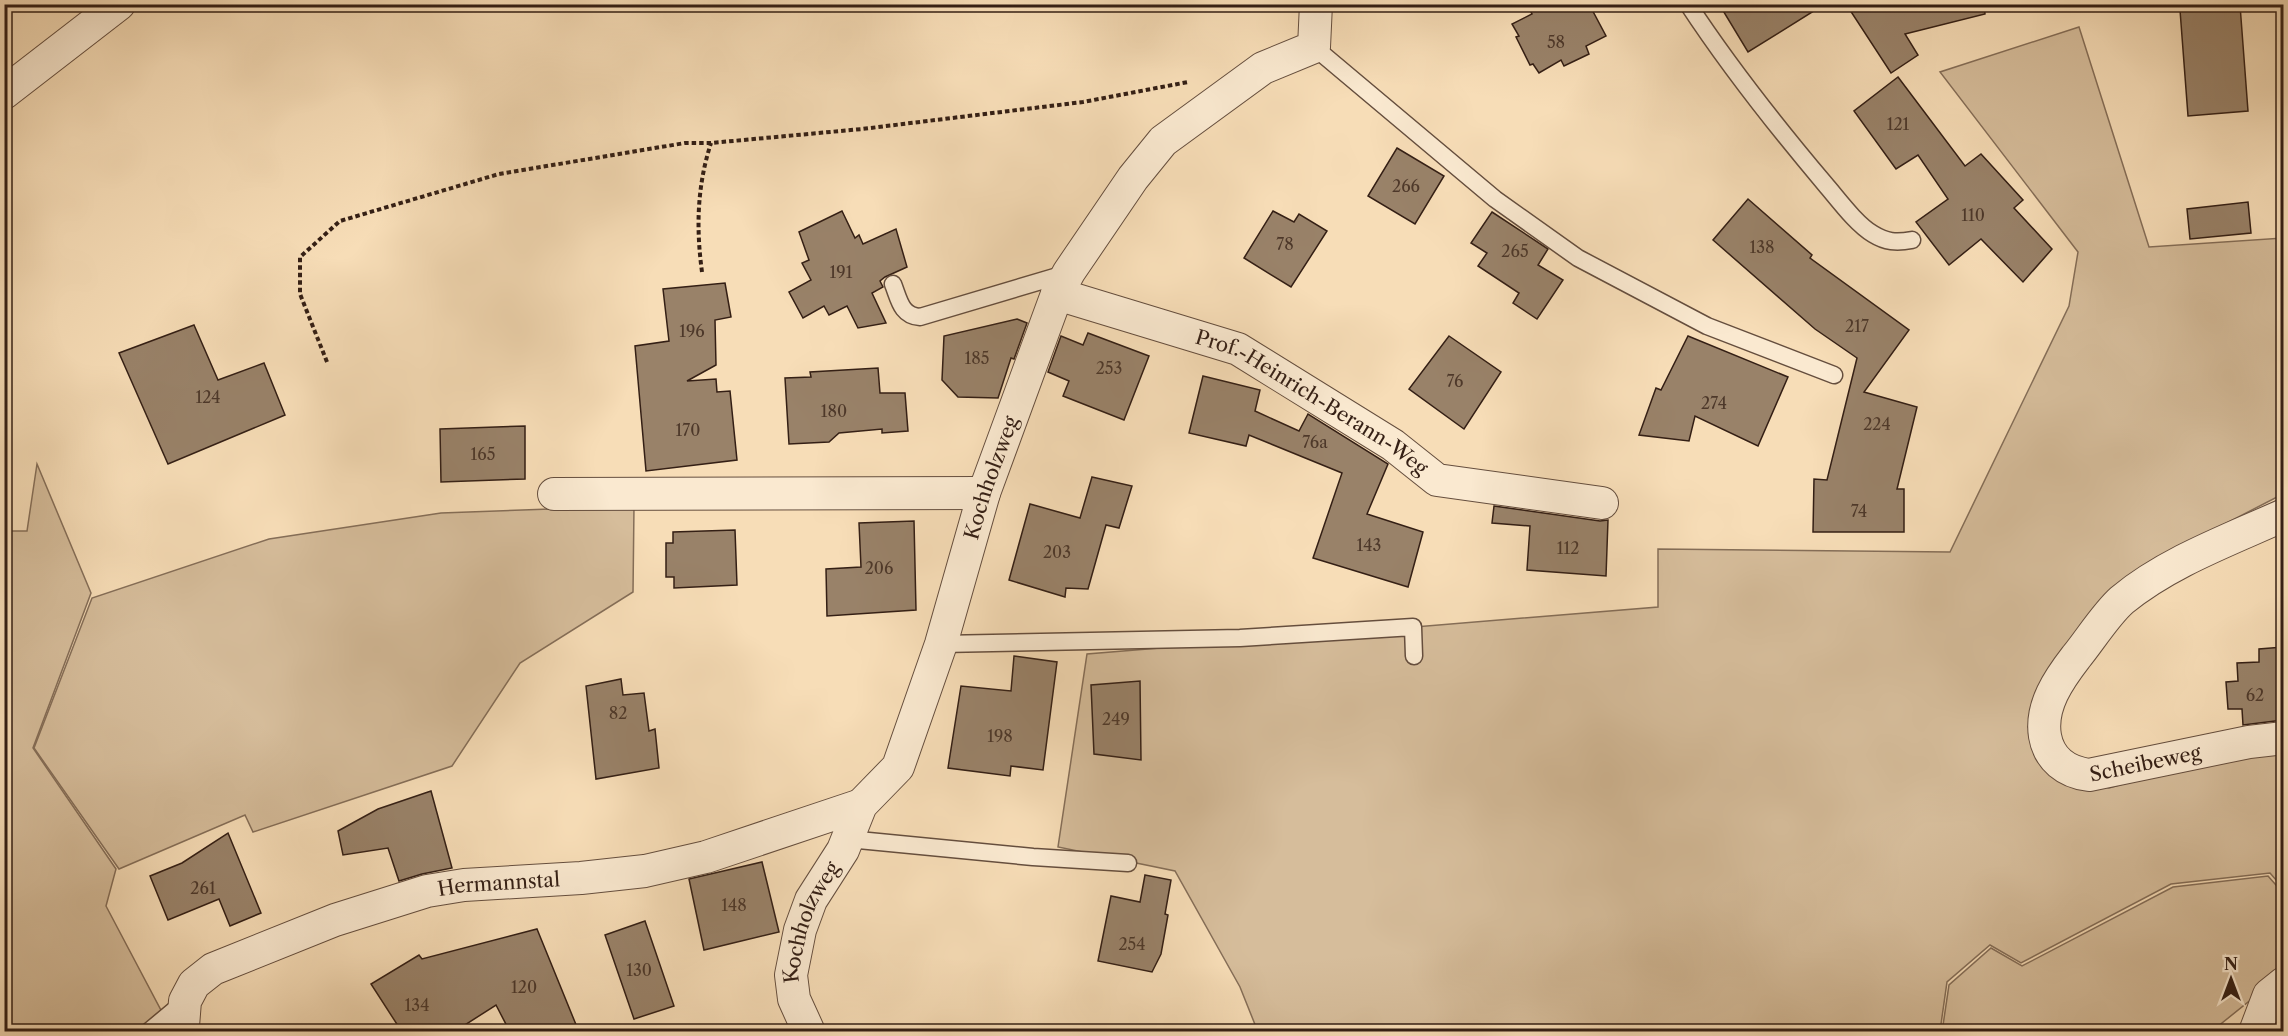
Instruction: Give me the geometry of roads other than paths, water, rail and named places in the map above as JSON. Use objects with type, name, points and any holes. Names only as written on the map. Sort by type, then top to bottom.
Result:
[{"type":"street","points":[[4,93],[119,4]]},
{"type":"street","points":[[1314,47],[1317,4]]},
{"type":"street","name":"Kochholzweg","points":[[809,1032],[794,999],[791,975],[794,952],[811,900],[843,850],[861,805],[898,767],[940,644],[984,493],[1063,283],[1133,178],[1163,141],[1263,68],[1314,47]]},
{"type":"street","name":"Prof.-Heinrich-Berann-Weg","points":[[1063,283],[1238,349],[1393,445],[1437,480],[1602,502]]},
{"type":"street","points":[[554,494],[984,493]]},
{"type":"street","name":"Scheibeweg","points":[[2283,515],[2157,575],[2120,602],[2057,683],[2050,699],[2045,733],[2052,754],[2060,764],[2076,773],[2089,775],[2250,742],[2283,738]]},
{"type":"street","name":"Hermannstal","points":[[185,1016],[194,984],[213,969],[335,920],[427,891],[464,885],[581,878],[645,871],[706,857],[861,805]]},
{"type":"street","points":[[2255,1032],[2269,995],[2283,983]]},
{"type":"lane","points":[[1689,4],[1719,51],[1767,115],[1851,212],[1870,232],[1884,240],[1895,243],[1912,240]]},
{"type":"lane","points":[[1314,47],[1495,199],[1578,258],[1707,326],[1834,375]]},
{"type":"lane","points":[[893,284],[905,311],[911,316],[920,317],[1063,283]]},
{"type":"lane","points":[[940,644],[1240,638],[1413,627],[1414,656]]},
{"type":"lane","points":[[848,839],[1033,857],[1128,863]]},
{"type":"lane","points":[[148,1032],[185,1016]]}]
